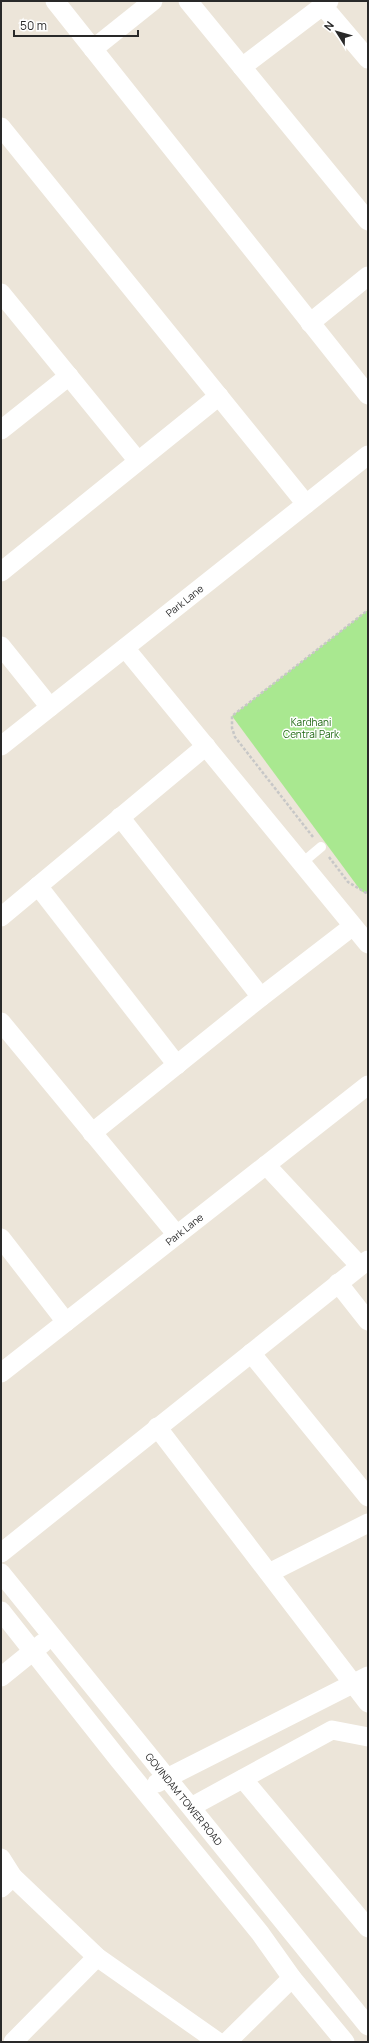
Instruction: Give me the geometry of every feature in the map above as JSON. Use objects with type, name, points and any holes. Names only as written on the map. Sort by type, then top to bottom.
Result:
[{"type":"street","points":[[55,1],[368,395]]},
{"type":"street","points":[[93,49],[153,1]]},
{"type":"street","points":[[188,1],[368,221]]},
{"type":"street","points":[[242,67],[326,3],[368,59]]},
{"type":"street","points":[[1,127],[306,504]]},
{"type":"street","points":[[310,323],[368,276]]},
{"type":"street","points":[[1,293],[138,461]]},
{"type":"street","points":[[1,430],[69,376]]},
{"type":"street","points":[[1,572],[219,396]]},
{"type":"street","name":"Park Lane","points":[[1,746],[368,455]]},
{"type":"street","points":[[1,646],[50,707]]},
{"type":"street","points":[[125,648],[368,944]]},
{"type":"street","points":[[1,917],[206,746]]},
{"type":"street","points":[[120,818],[261,997]]},
{"type":"street","points":[[38,886],[177,1064]]},
{"type":"street","points":[[92,1133],[261,997],[353,926]]},
{"type":"street","points":[[1,1022],[177,1235]]},
{"type":"street","name":"Park Lane","points":[[1,1373],[368,1085]]},
{"type":"street","points":[[1,1553],[364,1263],[266,1165]]},
{"type":"street","points":[[1,1238],[66,1322]]},
{"type":"street","points":[[338,1283],[368,1321]]},
{"type":"street","points":[[251,1353],[368,1497]]},
{"type":"street","points":[[157,1427],[269,1574],[361,1680],[368,1703]]},
{"type":"street","points":[[269,1574],[368,1523]]},
{"type":"street","name":"GOVINDAM TOWER ROAD","points":[[1,1573],[368,2026]]},
{"type":"street","points":[[1,1611],[143,1790],[260,1933],[292,1978],[345,2042]]},
{"type":"street","points":[[1,1678],[33,1650],[52,1637]]},
{"type":"street","points":[[143,1790],[361,1680]]},
{"type":"street","points":[[190,1807],[332,1730],[368,1737]]},
{"type":"street","points":[[243,1779],[368,1928]]},
{"type":"street","points":[[1,1858],[7,1882],[97,1957],[218,2042]]},
{"type":"street","points":[[21,2039],[97,1957]]},
{"type":"street","points":[[227,2042],[292,1978]]},
{"type":"lane","points":[[302,863],[321,847]]},
{"type":"path","points":[[368,610],[232,716],[232,728],[235,737],[348,882],[368,894]]},
{"type":"green space","name":"Kardhani Central Park","points":[[368,610],[368,894],[361,891],[232,716]]}]
